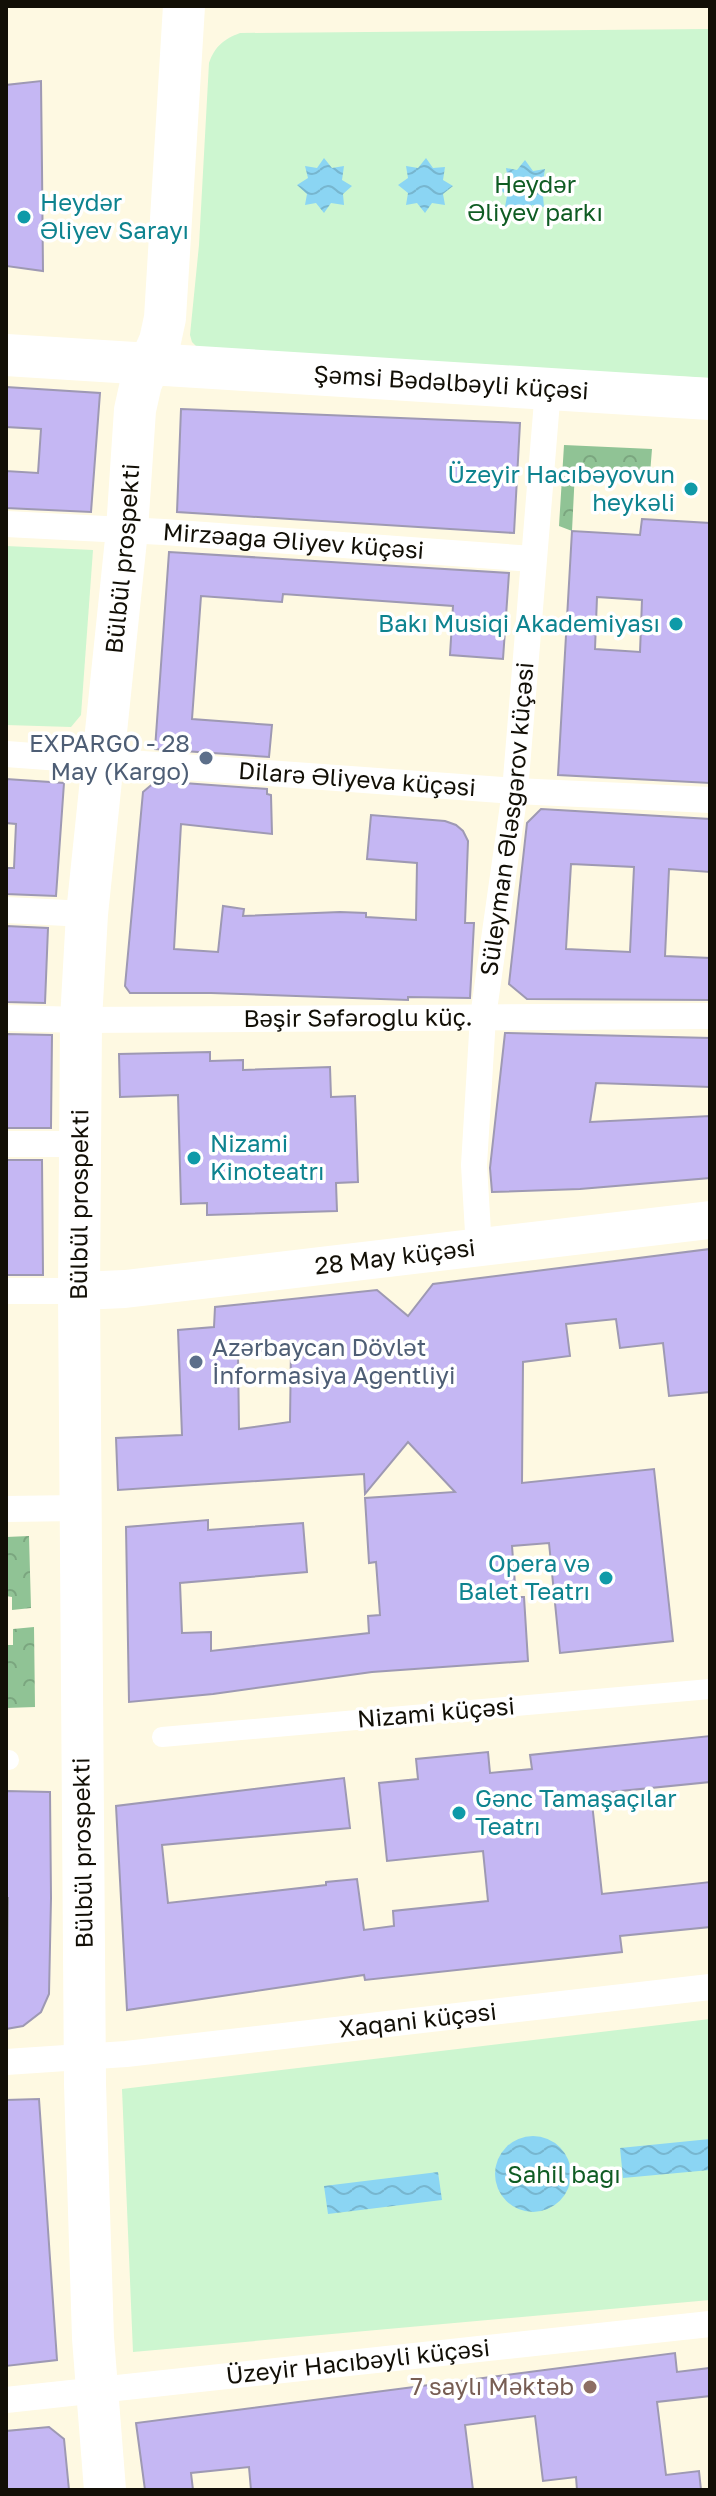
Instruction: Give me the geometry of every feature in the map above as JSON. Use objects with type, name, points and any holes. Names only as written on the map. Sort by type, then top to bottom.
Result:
[{"type":"main road","name":"Bülbül prospekti","points":[[105,2490],[76,2055],[81,1020],[87,914],[144,378],[160,341],[165,318],[184,6]]},
{"type":"main road","name":"Şəmsi Bədəlbəyli küçəsi","points":[[6,355],[102,361],[144,378],[194,367],[710,399]]},
{"type":"main road","name":"28 May küçəsi","points":[[79,1291],[125,1289],[710,1220]]},
{"type":"street","name":"Süleyman Ələsgərov küçəsi","points":[[479,1249],[474,1165],[483,1017],[515,791],[548,389]]},
{"type":"street","name":"Mirzəağa Əliyev küçəsi","points":[[6,524],[533,559]]},
{"type":"street","name":"Dilarə Əliyeva küçəsi","points":[[6,754],[515,791],[710,800]]},
{"type":"street","points":[[6,910],[87,914]]},
{"type":"street","name":"Bəşir Səfəroğlu küç.","points":[[6,1018],[710,1016]]},
{"type":"street","points":[[6,1144],[79,1144]]},
{"type":"street","points":[[6,1291],[79,1291]]},
{"type":"street","points":[[6,1509],[80,1508]]},
{"type":"street","name":"Nizami küçəsi","points":[[162,1737],[710,1689]]},
{"type":"street","name":"Xaqani küçəsi","points":[[76,2055],[126,2054],[710,1987]]},
{"type":"street","points":[[6,2062],[76,2055]]},
{"type":"street","name":"Üzeyir Hacıbəyli küçəsi","points":[[6,2400],[710,2324]]},
{"type":"green space","name":"Heydər Əliyev parkı","points":[[710,29],[710,378],[258,354],[199,349],[192,342],[190,335],[199,245],[209,63],[217,48],[229,38],[240,33]]},
{"type":"green space","points":[[564,445],[652,449],[650,474],[575,471],[572,531],[559,526]]},
{"type":"green space","points":[[6,546],[93,550],[81,715],[71,727],[6,725]]},
{"type":"green space","points":[[29,1536],[31,1608],[12,1610],[12,1597],[6,1596],[6,1537]]},
{"type":"green space","points":[[34,1627],[35,1707],[6,1708],[6,1645],[13,1645],[13,1629]]},
{"type":"green space","name":"Sahil bağı","points":[[710,2019],[710,2300],[133,2352],[122,2089]]},
{"type":"water","points":[[324,158],[332,168],[344,166],[342,180],[352,186],[343,194],[344,205],[331,203],[324,213],[316,203],[305,205],[307,194],[297,185],[308,178],[305,166],[317,168]]},
{"type":"water","points":[[426,158],[433,168],[445,167],[443,180],[453,186],[443,194],[445,205],[432,203],[425,213],[417,203],[406,205],[408,193],[398,185],[408,178],[406,166],[418,168]]},
{"type":"water","points":[[525,160],[533,171],[545,169],[543,182],[552,188],[543,196],[544,207],[532,205],[525,215],[517,205],[505,207],[507,196],[498,187],[508,180],[506,168],[517,170]]},
{"type":"water","points":[[533,2136],[547,2139],[560,2147],[568,2160],[571,2174],[568,2188],[560,2201],[547,2209],[533,2212],[519,2209],[506,2201],[498,2188],[495,2174],[498,2160],[506,2147],[519,2139]]},
{"type":"water","points":[[710,2139],[710,2170],[623,2178],[620,2148]]},
{"type":"water","points":[[438,2172],[442,2200],[328,2214],[324,2186]]},
{"type":"building","name":"Heydər Əliyev Sarayı","points":[[41,81],[43,271],[6,266],[6,85]]},
{"type":"building","points":[[6,387],[100,393],[91,512],[6,508],[6,471],[38,473],[41,429],[6,427]]},
{"type":"building","points":[[181,409],[520,423],[514,533],[177,512]]},
{"type":"building","points":[[642,519],[710,523],[710,783],[558,775],[572,531],[640,535]],"holes":[[[597,597],[642,600],[640,652],[595,649]]]},
{"type":"building","points":[[169,552],[509,573],[503,659],[450,655],[453,606],[283,594],[282,602],[201,596],[192,719],[272,725],[269,757],[155,749]]},
{"type":"building","points":[[6,779],[64,783],[56,896],[6,894],[6,868],[14,868],[16,824],[6,823]]},
{"type":"building","points":[[156,781],[267,789],[267,794],[271,795],[272,834],[181,824],[174,949],[218,952],[223,906],[244,909],[243,916],[340,912],[416,920],[417,863],[367,859],[371,815],[445,821],[456,825],[468,841],[465,923],[474,923],[470,998],[408,997],[408,1000],[130,993],[125,986],[143,792]]},
{"type":"building","points":[[541,809],[710,819],[710,872],[669,869],[665,956],[710,958],[710,1000],[527,999],[509,984],[527,823]],"holes":[[[571,864],[634,867],[630,952],[566,949]]]},
{"type":"building","points":[[6,926],[48,928],[45,1003],[6,1002]]},
{"type":"building","points":[[505,1033],[710,1038],[710,1087],[596,1083],[590,1122],[710,1116],[710,1178],[580,1189],[492,1192],[490,1168]]},
{"type":"building","points":[[6,1034],[52,1035],[51,1128],[6,1128]]},
{"type":"building","points":[[210,1052],[210,1061],[243,1060],[243,1070],[330,1067],[331,1097],[355,1096],[358,1182],[336,1183],[337,1211],[207,1215],[207,1203],[181,1204],[178,1095],[120,1097],[119,1054]]},
{"type":"building","points":[[6,1160],[42,1160],[43,1275],[6,1275]]},
{"type":"building","points":[[710,1249],[710,1392],[669,1396],[663,1343],[620,1348],[616,1319],[566,1324],[570,1356],[523,1362],[522,1483],[654,1469],[673,1641],[560,1653],[549,1543],[512,1546],[516,1597],[524,1597],[528,1661],[372,1672],[129,1702],[126,1527],[208,1520],[208,1530],[303,1523],[307,1572],[180,1583],[182,1633],[211,1632],[211,1651],[369,1633],[368,1616],[380,1615],[376,1562],[369,1563],[365,1498],[455,1492],[408,1442],[365,1494],[364,1474],[118,1490],[116,1438],[182,1435],[178,1330],[214,1327],[215,1307],[377,1290],[408,1316],[433,1284]],"holes":[[[291,1347],[290,1422],[239,1429],[238,1354]]]},
{"type":"building","points":[[710,1736],[710,1782],[591,1794],[602,1894],[710,1882],[710,1927],[620,1936],[622,1952],[365,1980],[364,1975],[127,2010],[116,1806],[344,1778],[350,1828],[162,1845],[168,1903],[357,1879],[364,1930],[394,1926],[393,1911],[488,1901],[483,1851],[387,1861],[379,1783],[418,1779],[416,1759],[488,1752],[490,1773],[532,1769],[530,1755]]},
{"type":"building","points":[[6,1791],[50,1792],[51,1898],[49,1994],[41,2012],[23,2026],[6,2029],[8,1898]]},
{"type":"building","points":[[39,2099],[57,2360],[6,2366],[6,2100]]},
{"type":"building","points":[[675,2353],[677,2372],[710,2368],[710,2396],[657,2402],[666,2475],[699,2471],[701,2490],[577,2490],[576,2477],[543,2481],[535,2416],[465,2425],[473,2490],[251,2490],[249,2467],[191,2473],[193,2490],[145,2490],[136,2423]]},
{"type":"building","points":[[49,2427],[64,2439],[69,2490],[6,2490],[6,2431]]},
{"type":"place","name":"Heydər Əliyev Sarayı","points":[[24,217]]},
{"type":"place","name":"Üzeyir Hacıbəyovun heykəli","points":[[691,489]]},
{"type":"place","name":"Bakı Musiqi Akademiyası","points":[[676,624]]},
{"type":"place","name":"EXPARGO - 28 May (Kargo)","points":[[206,758]]},
{"type":"place","name":"Nizami Kinoteatrı","points":[[194,1158]]},
{"type":"place","name":"Azərbaycan Dövlət İnformasiya Agentliyi","points":[[196,1362]]},
{"type":"place","name":"Opera və Balet Teatrı","points":[[606,1578]]},
{"type":"place","name":"Gənc Tamaşaçılar Teatrı","points":[[459,1813]]},
{"type":"place","name":"7 saylı Məktəb","points":[[590,2387]]}]
